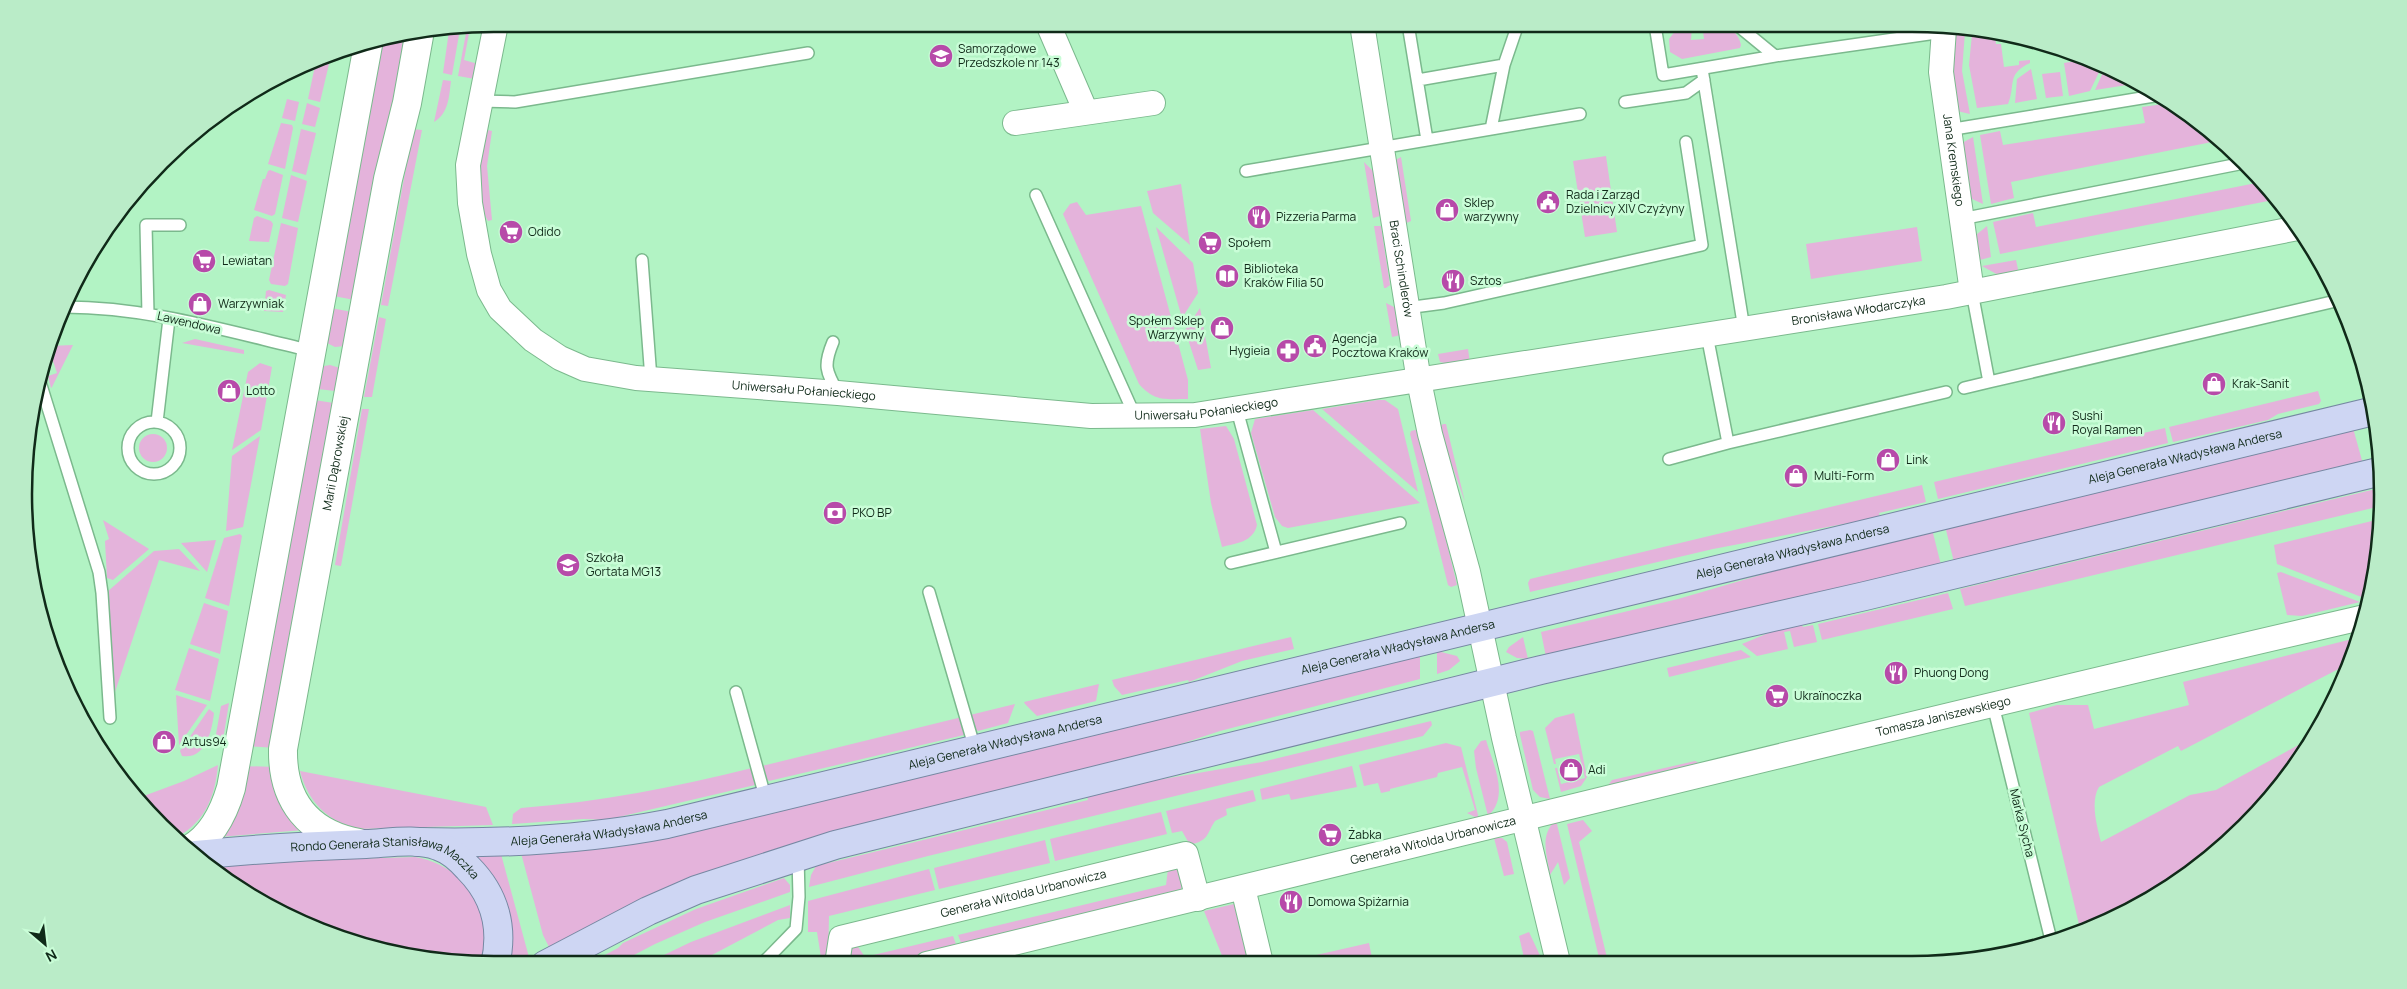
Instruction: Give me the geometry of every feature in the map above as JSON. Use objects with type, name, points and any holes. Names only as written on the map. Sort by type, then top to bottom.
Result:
[{"type":"main road","name":"Aleja Generała Władysława Andersa","points":[[418,842],[496,843],[589,837],[666,824],[2367,413]]},
{"type":"main road","points":[[563,956],[665,904],[713,884],[798,855],[1491,682],[1884,591],[2374,473]]},
{"type":"main road","name":"Rondo Generała Stanisława Maczka","points":[[205,854],[263,848],[418,842],[437,846],[450,853],[473,873],[486,889],[494,908],[498,925],[497,956]]},
{"type":"street","name":"Uniwersału Połanieckiego","points":[[494,32],[469,152],[468,189],[479,254],[485,279],[493,299],[509,320],[533,340],[573,364],[599,372],[651,379],[838,393],[1091,416],[1196,415],[1419,381]]},
{"type":"street","points":[[1051,32],[1086,112]]},
{"type":"street","name":"Braci Schindlerów","points":[[1363,32],[1406,308],[1430,434],[1468,572],[1522,817],[1557,956]]},
{"type":"street","name":"Jana Kremskiego","points":[[1944,33],[1941,72],[1972,292]]},
{"type":"street","name":"Marii Dąbrowskiej","points":[[370,844],[333,837],[311,824],[292,796],[282,760],[284,738],[388,178],[407,103],[419,39]]},
{"type":"street","points":[[194,845],[211,831],[223,810],[231,788],[367,50]]},
{"type":"street","points":[[1015,122],[1153,102]]},
{"type":"street","name":"Bronisława Włodarczyka","points":[[1419,381],[1972,292],[2291,229]]},
{"type":"street","points":[[312,352],[354,359]]},
{"type":"street","name":"Tomasza Janiszewskiego","points":[[1522,817],[2138,669],[2358,619]]},
{"type":"street","name":"Generała Witolda Urbanowicza","points":[[960,956],[1243,888],[1522,817]]},
{"type":"street","name":"Generała Witolda Urbanowicza","points":[[838,956],[841,938],[1186,854],[1198,899]]},
{"type":"street","points":[[1243,888],[1259,956]]},
{"type":"lane","points":[[1409,32],[1427,140]]},
{"type":"lane","points":[[1491,129],[1504,65],[1515,32]]},
{"type":"lane","points":[[1656,32],[1663,75],[1703,74],[1775,56],[1928,33]]},
{"type":"lane","points":[[1746,32],[1775,56]]},
{"type":"lane","points":[[480,101],[515,102],[808,53]]},
{"type":"lane","points":[[1418,80],[1504,65]]},
{"type":"lane","points":[[1625,102],[1686,93],[1703,74]]},
{"type":"lane","points":[[1703,74],[1744,330]]},
{"type":"lane","points":[[1948,130],[2149,97]]},
{"type":"lane","points":[[1246,171],[1580,114]]},
{"type":"lane","points":[[1406,308],[1444,303],[1702,245],[1686,142]]},
{"type":"lane","points":[[1961,219],[2236,165]]},
{"type":"lane","points":[[1036,195],[1135,416]]},
{"type":"lane","points":[[148,314],[146,225],[180,225]]},
{"type":"lane","points":[[642,260],[651,379]]},
{"type":"lane","points":[[1972,292],[1989,382]]},
{"type":"lane","points":[[1964,388],[2332,302]]},
{"type":"lane","name":"Lawendowa","points":[[73,307],[104,307],[148,314],[312,352]]},
{"type":"lane","points":[[157,422],[170,319]]},
{"type":"lane","points":[[1707,335],[1728,443]]},
{"type":"lane","points":[[832,342],[827,355],[826,370],[838,393]]},
{"type":"lane","points":[[1668,459],[1946,392]]},
{"type":"lane","points":[[44,393],[99,572],[110,718]]},
{"type":"lane","points":[[1237,410],[1276,552]]},
{"type":"lane","points":[[157,422],[170,428],[174,433],[180,446],[179,452],[177,459],[168,470],[148,474],[136,468],[132,463],[128,444],[133,432],[138,427],[157,422]]},
{"type":"lane","points":[[1231,563],[1400,523]]},
{"type":"lane","points":[[929,592],[975,749]]},
{"type":"lane","points":[[736,692],[766,800]]},
{"type":"lane","name":"Marka Sycha","points":[[1993,705],[2050,935]]},
{"type":"lane","points":[[769,956],[796,929],[799,897],[798,855]]},
{"type":"shaded area","points":[[1674,32],[1692,32],[1691,40],[1704,39],[1703,32],[1734,32],[1741,45],[1740,48],[1682,59],[1670,52],[1669,39]]},
{"type":"shaded area","points":[[459,33],[452,75],[443,73],[448,35]]},
{"type":"shaded area","points":[[466,33],[469,33],[464,60],[478,64],[475,79],[458,76]]},
{"type":"shaded area","points":[[1954,34],[1965,35],[1962,71],[1970,114],[1957,111],[1951,70]]},
{"type":"shaded area","points":[[1972,36],[1995,40],[1996,44],[2001,44],[2004,67],[2019,65],[2019,61],[2030,60],[2030,63],[2018,71],[2013,80],[2008,104],[1977,108],[1969,65]]},
{"type":"shaded area","points":[[408,40],[360,301],[328,295],[373,49]]},
{"type":"shaded area","points":[[2073,62],[2099,72],[2090,91],[2069,96],[2064,63]]},
{"type":"shaded area","points":[[329,64],[320,102],[308,99],[314,70]]},
{"type":"shaded area","points":[[2031,69],[2037,99],[2015,103],[2017,79]]},
{"type":"shaded area","points":[[2060,72],[2063,96],[2046,98],[2042,74]]},
{"type":"shaded area","points":[[2102,74],[2127,85],[2095,90]]},
{"type":"shaded area","points":[[443,80],[451,81],[449,98],[443,114],[434,122]]},
{"type":"shaded area","points":[[287,99],[299,102],[295,121],[282,118]]},
{"type":"shaded area","points":[[307,103],[320,108],[315,127],[302,124]]},
{"type":"shaded area","points":[[2160,104],[2211,142],[2011,182],[2014,198],[1991,204],[1980,135],[2000,131],[2003,145],[2145,123],[2142,107]]},
{"type":"shaded area","points":[[281,123],[292,125],[293,128],[285,169],[268,164]]},
{"type":"shaded area","points":[[301,129],[316,133],[306,175],[292,171]]},
{"type":"shaded area","points":[[413,129],[422,130],[388,306],[381,305]]},
{"type":"shaded area","points":[[483,129],[492,131],[487,166],[492,220],[488,221],[483,211],[478,188]]},
{"type":"shaded area","points":[[1973,137],[1983,204],[1970,198],[1962,143]]},
{"type":"shaded area","points":[[1606,156],[1617,232],[1585,237],[1573,161]]},
{"type":"shaded area","points":[[1401,157],[1411,221],[1402,225],[1392,162]]},
{"type":"shaded area","points":[[1364,162],[1374,172],[1380,216],[1373,218]]},
{"type":"shaded area","points":[[270,170],[283,175],[275,214],[272,216],[254,210],[263,179],[265,179]]},
{"type":"shaded area","points":[[291,175],[307,181],[298,222],[282,218]]},
{"type":"shaded area","points":[[2254,183],[2269,201],[2000,254],[1993,222],[2033,213],[2036,227]]},
{"type":"shaded area","points":[[1181,184],[1190,245],[1153,213],[1147,191]]},
{"type":"shaded area","points":[[1077,202],[1086,215],[1141,206],[1188,380],[1188,399],[1155,397],[1139,384],[1063,214],[1070,204]]},
{"type":"shaded area","points":[[257,216],[271,221],[273,224],[269,242],[249,241],[254,218]]},
{"type":"shaded area","points":[[281,223],[298,228],[288,284],[285,286],[271,284],[269,280]]},
{"type":"shaded area","points":[[1374,226],[1381,226],[1390,285],[1386,288],[1384,288]]},
{"type":"shaded area","points":[[1987,226],[1991,257],[1980,260],[1976,235]]},
{"type":"shaded area","points":[[1156,227],[1193,263],[1198,293],[1182,318]]},
{"type":"shaded area","points":[[1917,227],[1922,261],[1811,279],[1806,244]]},
{"type":"shaded area","points":[[2016,260],[2019,274],[2000,276],[1982,266]]},
{"type":"shaded area","points":[[269,290],[286,295],[283,312],[264,311],[266,291]]},
{"type":"shaded area","points":[[1386,303],[1396,308],[1401,335],[1392,337]]},
{"type":"shaded area","points":[[326,307],[357,313],[345,346],[335,347],[325,342]]},
{"type":"shaded area","points":[[1200,308],[1211,368],[1198,370],[1185,330]]},
{"type":"shaded area","points":[[379,317],[386,319],[372,397],[364,397]]},
{"type":"shaded area","points":[[195,339],[244,350],[244,354],[182,343]]},
{"type":"shaded area","points":[[73,345],[51,388],[48,376],[57,373],[53,360],[57,346]]},
{"type":"shaded area","points":[[1468,349],[1470,364],[1453,365],[1440,362],[1438,354]]},
{"type":"shaded area","points":[[260,363],[272,367],[261,430],[232,450],[248,372]]},
{"type":"shaded area","points":[[330,365],[340,368],[343,392],[310,388],[319,367]]},
{"type":"shaded area","points":[[2318,391],[2321,401],[2319,404],[2278,414],[2268,420],[2173,442],[2169,427]]},
{"type":"shaded area","points":[[308,399],[340,404],[276,748],[245,746]]},
{"type":"shaded area","points":[[1385,400],[1398,409],[1418,492],[1322,409]]},
{"type":"shaded area","points":[[362,409],[369,409],[341,566],[335,565]]},
{"type":"shaded area","points":[[1313,410],[1420,503],[1288,528],[1282,526],[1275,517],[1251,433],[1255,419]]},
{"type":"shaded area","points":[[1446,424],[1465,502],[1438,426]]},
{"type":"shaded area","points":[[1226,426],[1234,439],[1257,525],[1252,535],[1244,541],[1222,547],[1211,503],[1200,429]]},
{"type":"shaded area","points":[[2165,428],[2168,443],[1938,499],[1934,482]]},
{"type":"shaded area","points":[[2353,428],[2363,464],[1954,562],[1945,526]]},
{"type":"shaded area","points":[[1419,429],[1457,585],[1451,587],[1448,585],[1410,434],[1411,431]]},
{"type":"shaded area","points":[[153,434],[163,438],[167,448],[163,458],[153,462],[143,458],[139,448],[143,438]]},
{"type":"shaded area","points":[[260,436],[243,527],[226,531],[232,456]]},
{"type":"shaded area","points":[[1922,485],[1926,502],[1879,513],[1880,517],[1713,549],[1530,592],[1528,583],[1530,579]]},
{"type":"shaded area","points":[[2374,489],[2374,508],[1965,606],[1960,589]]},
{"type":"shaded area","points":[[103,520],[149,549],[113,580],[107,578],[105,541],[109,539]]},
{"type":"shaded area","points":[[2374,520],[2371,555],[2363,598],[2277,564],[2274,545]]},
{"type":"shaded area","points":[[1932,529],[1941,565],[1546,657],[1541,632],[1678,599],[1857,547]]},
{"type":"shaded area","points":[[240,534],[242,536],[229,606],[205,598],[224,538]]},
{"type":"shaded area","points":[[216,540],[207,572],[181,543]]},
{"type":"shaded area","points":[[179,549],[200,571],[159,560],[113,698],[107,592],[154,551]]},
{"type":"shaded area","points":[[2281,572],[2360,602],[2302,616],[2287,615],[2277,573]]},
{"type":"shaded area","points":[[1948,593],[1953,609],[1822,640],[1818,624]]},
{"type":"shaded area","points":[[204,603],[228,611],[220,654],[190,644]]},
{"type":"shaded area","points":[[1801,624],[1803,627],[1813,625],[1817,642],[1794,647],[1790,631],[1784,632],[1788,649],[1757,656],[1742,644],[1778,629]]},
{"type":"shaded area","points":[[1291,637],[1294,649],[1242,661],[1189,682],[1188,680],[1122,695],[1114,686],[1112,680]]},
{"type":"shaded area","points":[[1523,637],[1528,659],[1517,658],[1506,652],[1509,647]]},
{"type":"shaded area","points":[[2351,639],[2340,668],[2181,751],[2178,746],[2099,787],[2096,793],[2095,807],[2096,822],[2101,842],[2190,795],[2216,790],[2302,743],[2260,799],[2217,842],[2194,861],[2144,895],[2079,925],[2029,713],[2057,705],[2088,705],[2094,729],[2189,705],[2183,682]]},
{"type":"shaded area","points":[[189,648],[219,659],[210,701],[175,690]]},
{"type":"shaded area","points":[[1741,650],[1751,657],[1669,677],[1667,668]]},
{"type":"shaded area","points":[[1420,651],[1420,679],[1220,731],[551,951],[543,935],[521,853]]},
{"type":"shaded area","points":[[1437,651],[1457,656],[1460,661],[1449,670],[1437,674]]},
{"type":"shaded area","points":[[1099,684],[1096,701],[1037,716],[1024,702]]},
{"type":"shaded area","points":[[176,695],[207,705],[179,745]]},
{"type":"shaded area","points":[[229,703],[222,746],[215,740],[221,706]]},
{"type":"shaded area","points":[[1015,704],[1008,723],[978,731],[974,728],[970,715]]},
{"type":"shaded area","points":[[209,709],[214,713],[212,727],[202,749],[190,756],[182,756],[180,751]]},
{"type":"shaded area","points":[[1574,713],[1587,777],[1581,786],[1561,792],[1555,768],[1557,768],[1561,784],[1585,778],[1579,754],[1555,759],[1556,764],[1554,764],[1545,728],[1555,718]]},
{"type":"shaded area","points":[[962,717],[964,735],[769,781],[765,777],[762,766]]},
{"type":"shaded area","points":[[1431,721],[1432,725],[1423,736],[928,856],[809,887],[811,875],[816,866],[1088,800],[1087,796],[1140,783],[1262,762]]},
{"type":"shaded area","points":[[1533,731],[1550,799],[1540,797],[1533,790],[1520,735],[1520,732]]},
{"type":"shaded area","points":[[1486,740],[1496,769],[1499,789],[1495,808],[1488,816],[1476,768],[1474,751],[1481,741]]},
{"type":"shaded area","points":[[1446,743],[1461,747],[1479,819],[1467,813],[1475,810],[1462,767],[1438,773],[1437,777],[1381,793],[1378,783],[1364,786],[1359,765]]},
{"type":"shaded area","points":[[1695,761],[1699,763],[1698,766],[1610,786],[1609,784],[1612,780]]},
{"type":"shaded area","points":[[218,765],[217,776],[208,806],[196,823],[182,834],[144,796],[184,781]]},
{"type":"shaded area","points":[[241,766],[277,767],[304,830],[219,837]]},
{"type":"shaded area","points":[[1352,766],[1357,787],[1291,800],[1289,794],[1262,800],[1260,789]]},
{"type":"shaded area","points":[[752,768],[755,785],[606,820],[584,819],[512,824],[513,814],[521,808],[580,802],[637,793]]},
{"type":"shaded area","points":[[300,771],[486,807],[493,825],[359,829],[348,826],[329,816],[314,801],[308,792]]},
{"type":"shaded area","points":[[1253,790],[1256,801],[1226,809],[1227,815],[1215,821],[1201,841],[1190,845],[1182,831],[1172,833],[1166,811]]},
{"type":"shaded area","points":[[1161,812],[1167,834],[1055,861],[1050,839]]},
{"type":"shaded area","points":[[1556,820],[1570,878],[1564,885],[1558,862],[1550,875],[1545,846],[1547,832]]},
{"type":"shaded area","points":[[1583,820],[1592,831],[1579,842],[1607,956],[1599,956],[1567,824]]},
{"type":"shaded area","points":[[1494,838],[1502,838],[1507,842],[1514,874],[1504,876]]},
{"type":"shaded area","points":[[1045,840],[1050,863],[939,889],[934,868]]},
{"type":"shaded area","points":[[501,854],[529,956],[510,956],[511,926],[505,901],[494,878],[475,856]]},
{"type":"shaded area","points":[[415,857],[440,865],[460,879],[475,898],[480,909],[486,935],[484,956],[434,953],[404,948],[346,932],[290,909],[263,895],[221,867],[280,861]]},
{"type":"shaded area","points":[[1174,868],[1179,871],[1183,885],[1179,892],[962,945],[958,935],[1166,885],[1168,869]]},
{"type":"shaded area","points":[[929,869],[935,890],[829,916],[828,956],[821,956],[817,932],[808,932],[808,901]]},
{"type":"shaded area","points":[[784,878],[790,885],[790,892],[705,922],[632,956],[603,956],[623,943],[696,909]]},
{"type":"shaded area","points":[[1234,904],[1237,906],[1253,953],[1248,956],[1222,956],[1204,911]]},
{"type":"shaded area","points":[[790,905],[790,918],[778,920],[710,956],[662,956],[691,942]]},
{"type":"shaded area","points":[[1529,932],[1540,956],[1524,956],[1519,936]]},
{"type":"shaded area","points":[[953,936],[957,947],[918,956],[869,956]]},
{"type":"shaded area","points":[[1369,943],[1372,956],[1312,956]]},
{"type":"shaded area","points":[[856,944],[864,956],[847,956],[847,949]]},
{"type":"place","name":"Samorządowe Przedszkole nr 143","points":[[941,56]]},
{"type":"place","name":"Rada i Zarząd Dzielnicy XIV Czyżyny","points":[[1548,202]]},
{"type":"place","name":"Sklep warzywny","points":[[1447,210]]},
{"type":"place","name":"Pizzeria Parma","points":[[1259,217]]},
{"type":"place","name":"Odido","points":[[511,232]]},
{"type":"place","name":"Społem","points":[[1210,243]]},
{"type":"place","name":"Lewiatan","points":[[204,261]]},
{"type":"place","name":"Biblioteka Kraków Filia 50","points":[[1227,276]]},
{"type":"place","name":"Sztos","points":[[1453,281]]},
{"type":"place","name":"Warzywniak","points":[[200,304]]},
{"type":"place","name":"Społem Sklep Warzywny","points":[[1222,328]]},
{"type":"place","name":"Agencja Pocztowa Kraków","points":[[1315,346]]},
{"type":"place","name":"Hygieia","points":[[1288,351]]},
{"type":"place","name":"Krak-Sanit","points":[[2214,384]]},
{"type":"place","name":"Lotto","points":[[229,391]]},
{"type":"place","name":"Sushi Royal Ramen","points":[[2054,423]]},
{"type":"place","name":"Link","points":[[1888,460]]},
{"type":"place","name":"Multi-Form","points":[[1796,476]]},
{"type":"place","name":"PKO BP","points":[[835,513]]},
{"type":"place","name":"Szkoła Gortata MG13","points":[[568,565]]},
{"type":"place","name":"Phuong Dong","points":[[1896,673]]},
{"type":"place","name":"Ukraïnoczka","points":[[1777,696]]},
{"type":"place","name":"Artus94","points":[[164,742]]},
{"type":"place","name":"Adi","points":[[1571,770]]},
{"type":"place","name":"Żabka","points":[[1330,835]]},
{"type":"place","name":"Domowa Spiżarnia","points":[[1291,902]]}]
